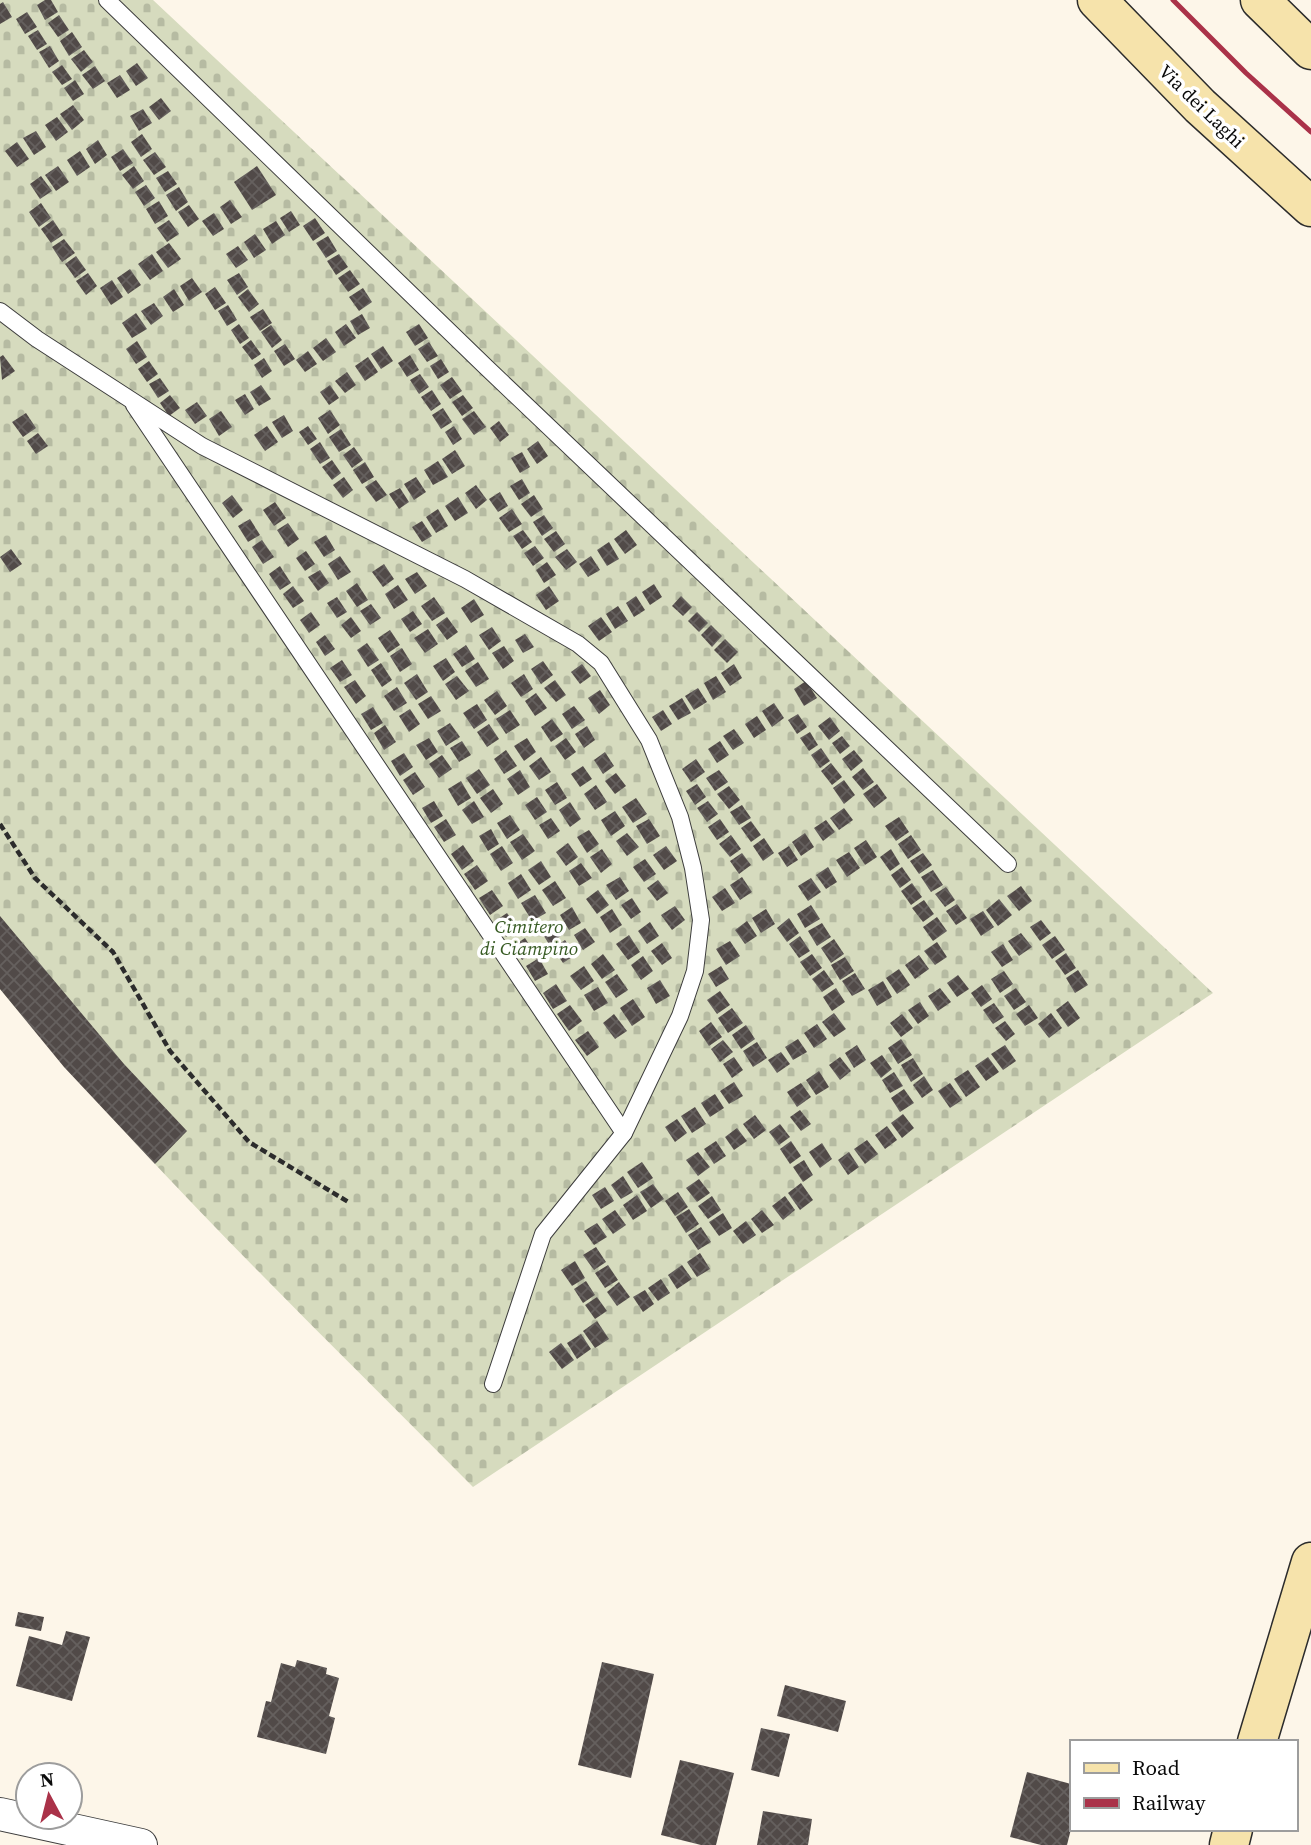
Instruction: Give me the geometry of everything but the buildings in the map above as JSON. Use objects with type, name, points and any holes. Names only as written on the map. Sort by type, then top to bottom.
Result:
[{"type":"main road","name":"Via dei Laghi","points":[[1097,0],[1191,97],[1311,207]]},
{"type":"main road","points":[[1260,0],[1311,50]]},
{"type":"main road","points":[[1258,1740],[1311,1562]]},
{"type":"street","points":[[0,1814],[141,1845]]},
{"type":"lane","points":[[107,0],[486,367],[1008,864]]},
{"type":"lane","points":[[0,311],[37,339],[202,446],[465,579],[553,628],[601,663],[649,740],[680,817],[694,869],[701,920],[695,971],[684,1005],[624,1133],[543,1234],[493,1384]]},
{"type":"lane","points":[[131,400],[624,1133]]},
{"type":"path","points":[[0,824],[35,878],[113,952],[170,1051],[249,1142],[350,1203]]},
{"type":"green space","name":"Cimitero di Ciampino","points":[[0,0],[153,0],[1213,993],[473,1487],[171,1181],[0,989]]},
{"type":"railway","points":[[1173,0],[1246,73],[1311,132]]}]
